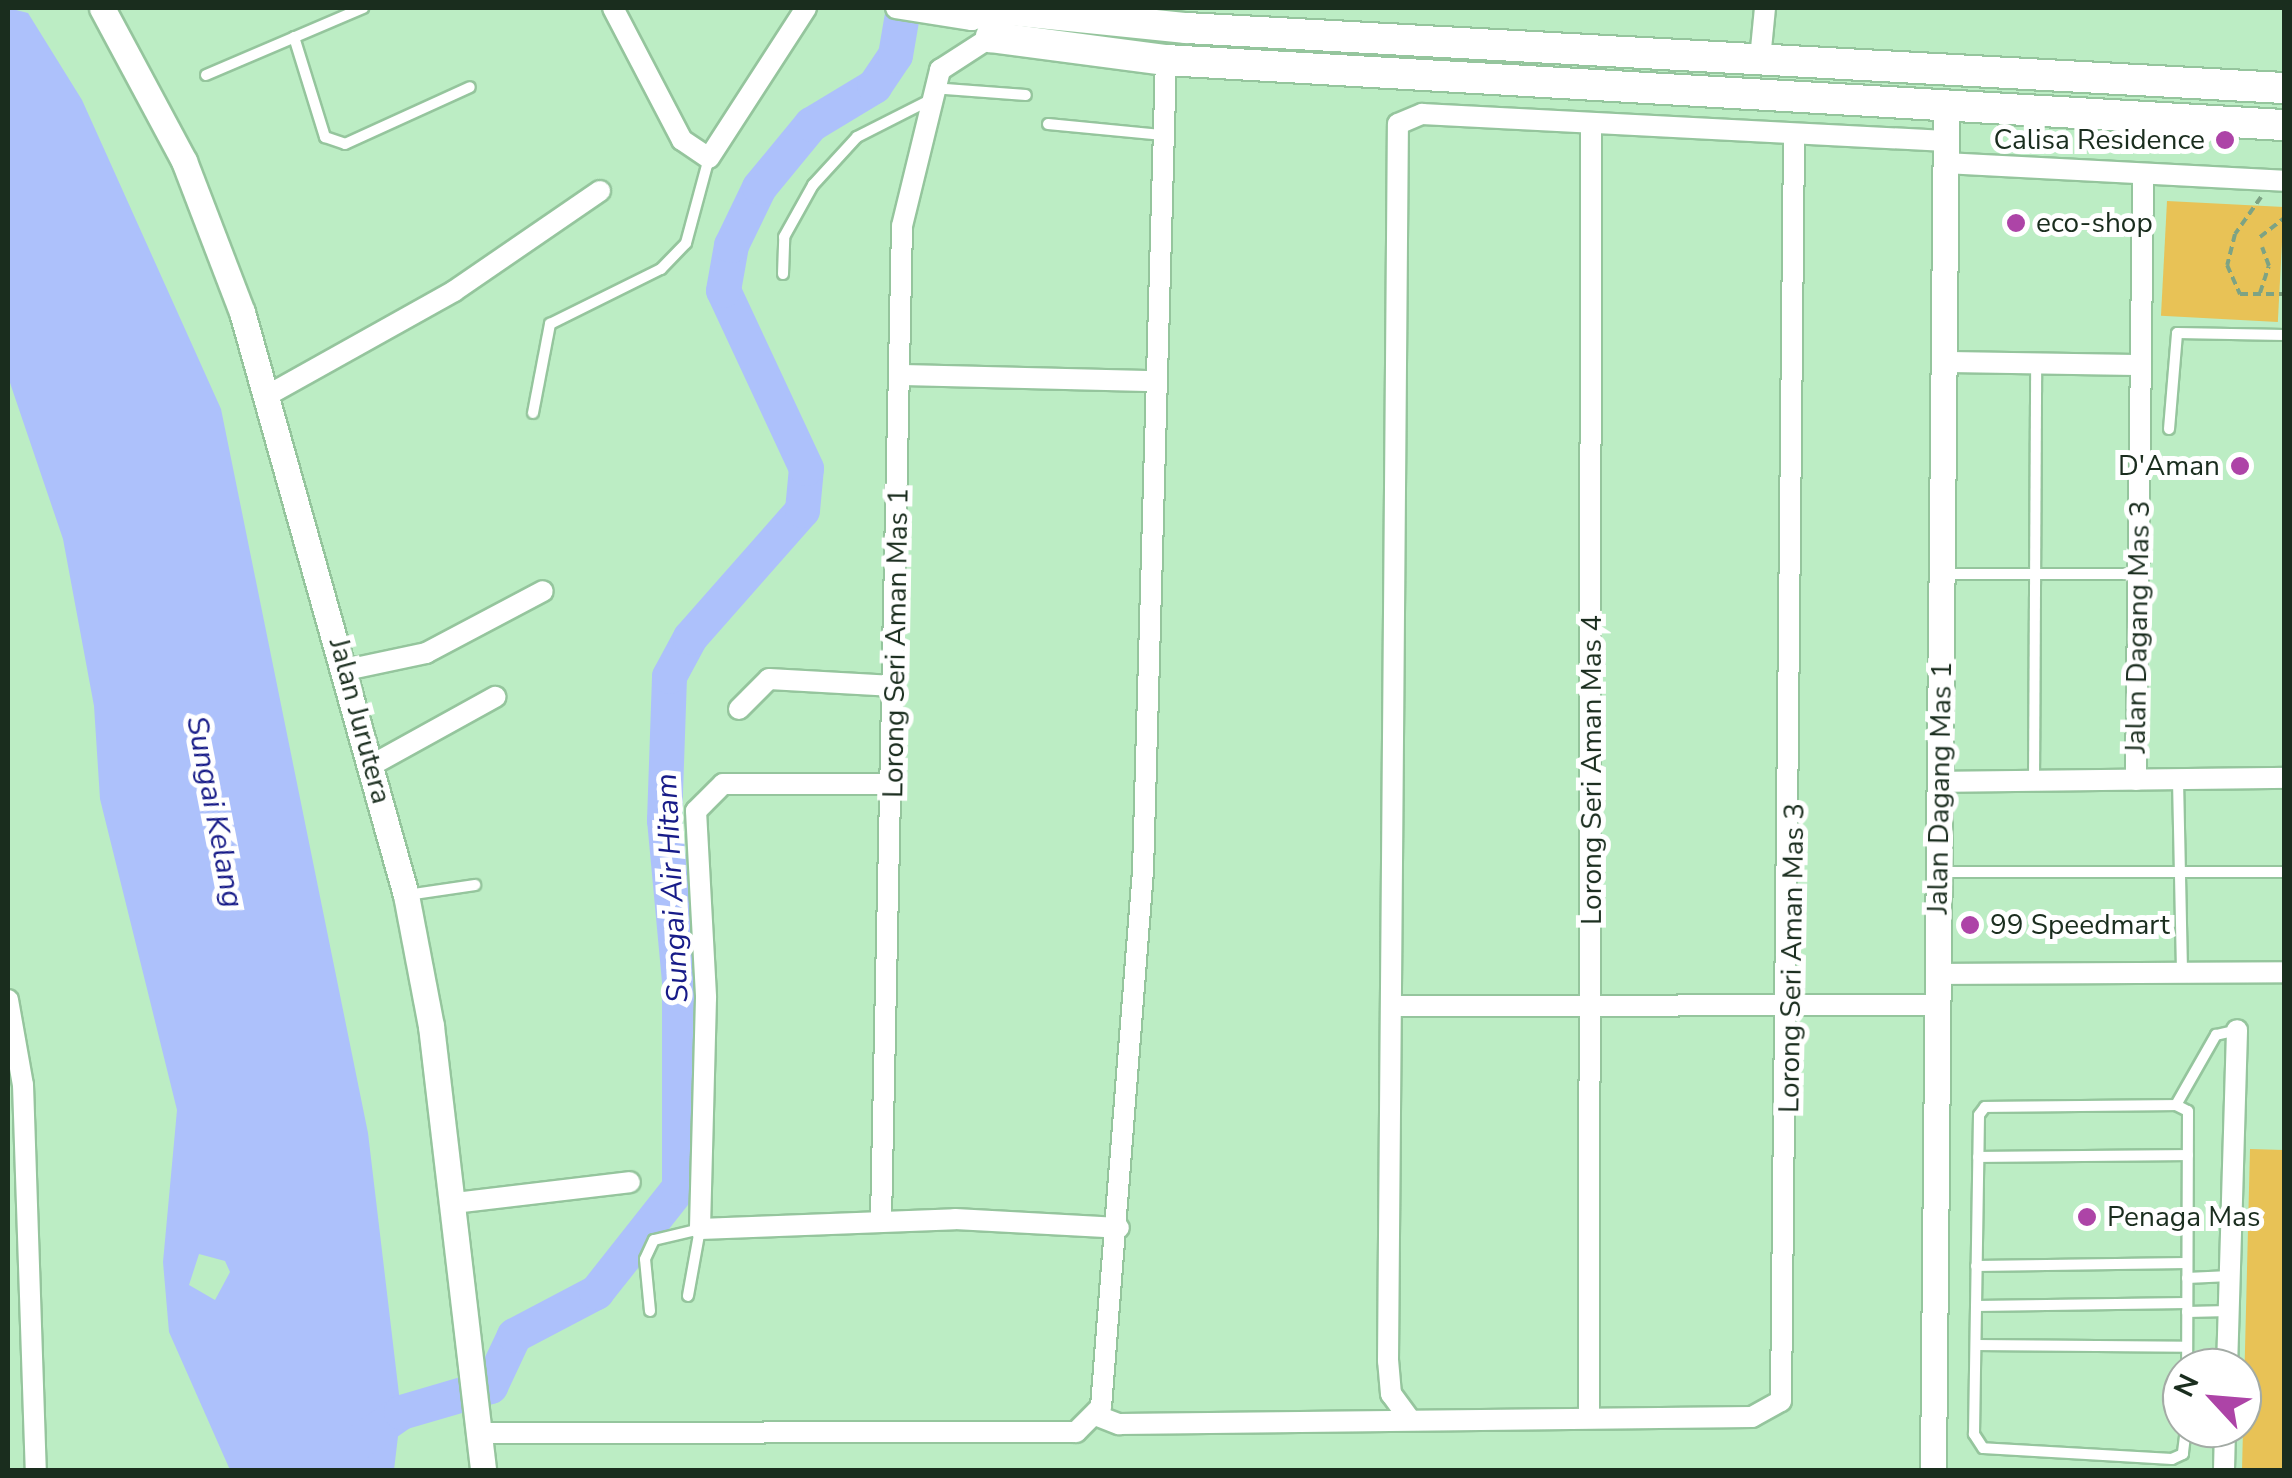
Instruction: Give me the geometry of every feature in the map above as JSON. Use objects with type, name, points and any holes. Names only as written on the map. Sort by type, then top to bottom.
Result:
[{"type":"main road","points":[[999,19],[2284,88]]},
{"type":"main road","points":[[999,19],[1166,60],[2284,125]]},
{"type":"street","name":"Jalan Jurutera","points":[[102,8],[184,160],[270,394],[372,765],[406,896],[455,1203],[484,1470]]},
{"type":"street","points":[[613,8],[682,140],[710,158],[806,8]]},
{"type":"street","points":[[896,8],[999,19]]},
{"type":"street","points":[[1760,60],[1766,8]]},
{"type":"street","points":[[934,86],[999,19]]},
{"type":"street","points":[[478,1433],[1076,1432],[1096,1415],[1108,1382],[1143,870],[1166,60]]},
{"type":"street","name":"Lorong Seri Aman Mas 1","points":[[880,1220],[903,375],[902,226],[934,86]]},
{"type":"street","name":"Jalan Dagang Mas 1","points":[[1933,1470],[1946,105]]},
{"type":"street","points":[[1408,1418],[1392,1394],[1388,1361],[1393,138],[1403,119],[1591,125],[1794,138],[2142,174],[2284,182]]},
{"type":"street","name":"Lorong Seri Aman Mas 4","points":[[1589,1414],[1591,125]]},
{"type":"street","name":"Lorong Seri Aman Mas 3","points":[[1096,1415],[1119,1424],[1589,1414],[1752,1417],[1780,1401],[1791,1004],[1794,138]]},
{"type":"street","name":"Jalan Dagang Mas 3","points":[[2136,780],[2142,174]]},
{"type":"street","points":[[270,394],[454,291],[600,192]]},
{"type":"street","points":[[1944,362],[2140,364]]},
{"type":"street","points":[[903,375],[1157,381]]},
{"type":"street","points":[[346,670],[426,653],[543,591]]},
{"type":"street","points":[[738,709],[769,679],[894,686]]},
{"type":"street","points":[[372,765],[495,697]]},
{"type":"street","points":[[1940,782],[2284,778]]},
{"type":"street","points":[[892,784],[723,784],[696,811],[706,998],[700,1229],[880,1220],[1119,1228]]},
{"type":"street","points":[[1938,974],[2284,972]]},
{"type":"street","points":[[8,1000],[23,1085],[36,1470]]},
{"type":"street","points":[[1392,1006],[1938,1005]]},
{"type":"street","points":[[2227,1348],[2237,1030]]},
{"type":"street","points":[[455,1203],[630,1182]]},
{"type":"lane","points":[[206,75],[363,8]]},
{"type":"lane","points":[[294,37],[325,137],[345,144],[470,87]]},
{"type":"lane","points":[[783,274],[784,237],[813,185],[856,136],[934,86],[1026,96]]},
{"type":"lane","points":[[1048,124],[1164,135]]},
{"type":"lane","points":[[533,413],[550,324],[641,283],[673,256],[686,242],[710,158]]},
{"type":"lane","points":[[2169,429],[2178,333],[2284,335]]},
{"type":"lane","points":[[2034,781],[2036,363]]},
{"type":"lane","points":[[1942,574],[2138,574]]},
{"type":"lane","points":[[2178,780],[2182,973]]},
{"type":"lane","points":[[1939,872],[2284,872]]},
{"type":"lane","points":[[406,896],[475,886]]},
{"type":"lane","points":[[2176,1106],[2216,1035],[2237,1030]]},
{"type":"lane","points":[[1976,1345],[2187,1347],[2188,1111],[2176,1106],[1985,1107],[1978,1157],[1974,1434],[1996,1453],[2172,1460],[2184,1454],[2184,1448]]},
{"type":"lane","points":[[1978,1157],[2188,1155]]},
{"type":"lane","points":[[650,1312],[645,1259],[654,1240],[700,1229],[688,1296]]},
{"type":"lane","points":[[1976,1266],[2187,1263]]},
{"type":"lane","points":[[2188,1278],[2230,1276]]},
{"type":"lane","points":[[1976,1306],[2187,1307],[2228,1312]]},
{"type":"path","points":[[2262,180],[2261,205],[2234,234],[2228,264],[2240,294],[2284,294]]},
{"type":"path","points":[[2260,236],[2284,216]]},
{"type":"path","points":[[2259,294],[2268,276],[2262,247]]},
{"type":"shaded area","points":[[2167,201],[2284,207],[2278,322],[2161,316]]},
{"type":"shaded area","points":[[2250,1149],[2284,1150],[2284,1470],[2242,1470],[2243,1448],[2262,1448],[2262,1348],[2245,1348]]},
{"type":"water","name":"Sungai Kelang","points":[[8,8],[28,13],[82,100],[221,409],[368,1133],[401,1411],[394,1470],[230,1470],[169,1332],[163,1262],[177,1110],[100,799],[94,706],[63,539],[8,377]],"holes":[[[199,1254],[225,1261],[230,1272],[215,1300],[189,1285]]]},
{"type":"waterway","name":"Sungai Air Hitam","points":[[318,1470],[401,1412],[490,1386],[514,1335],[596,1292],[679,1187],[679,981],[664,820],[669,676],[690,637],[802,510],[806,468],[723,290],[731,245],[759,187],[811,124],[874,86],[895,55],[903,8]]},
{"type":"place","name":"Calisa Residence","points":[[2225,140]]},
{"type":"place","name":"eco-shop","points":[[2016,223]]},
{"type":"place","name":"D'Aman","points":[[2240,466]]},
{"type":"place","name":"99 Speedmart","points":[[1970,925]]},
{"type":"place","name":"Penaga Mas","points":[[2087,1217]]}]
